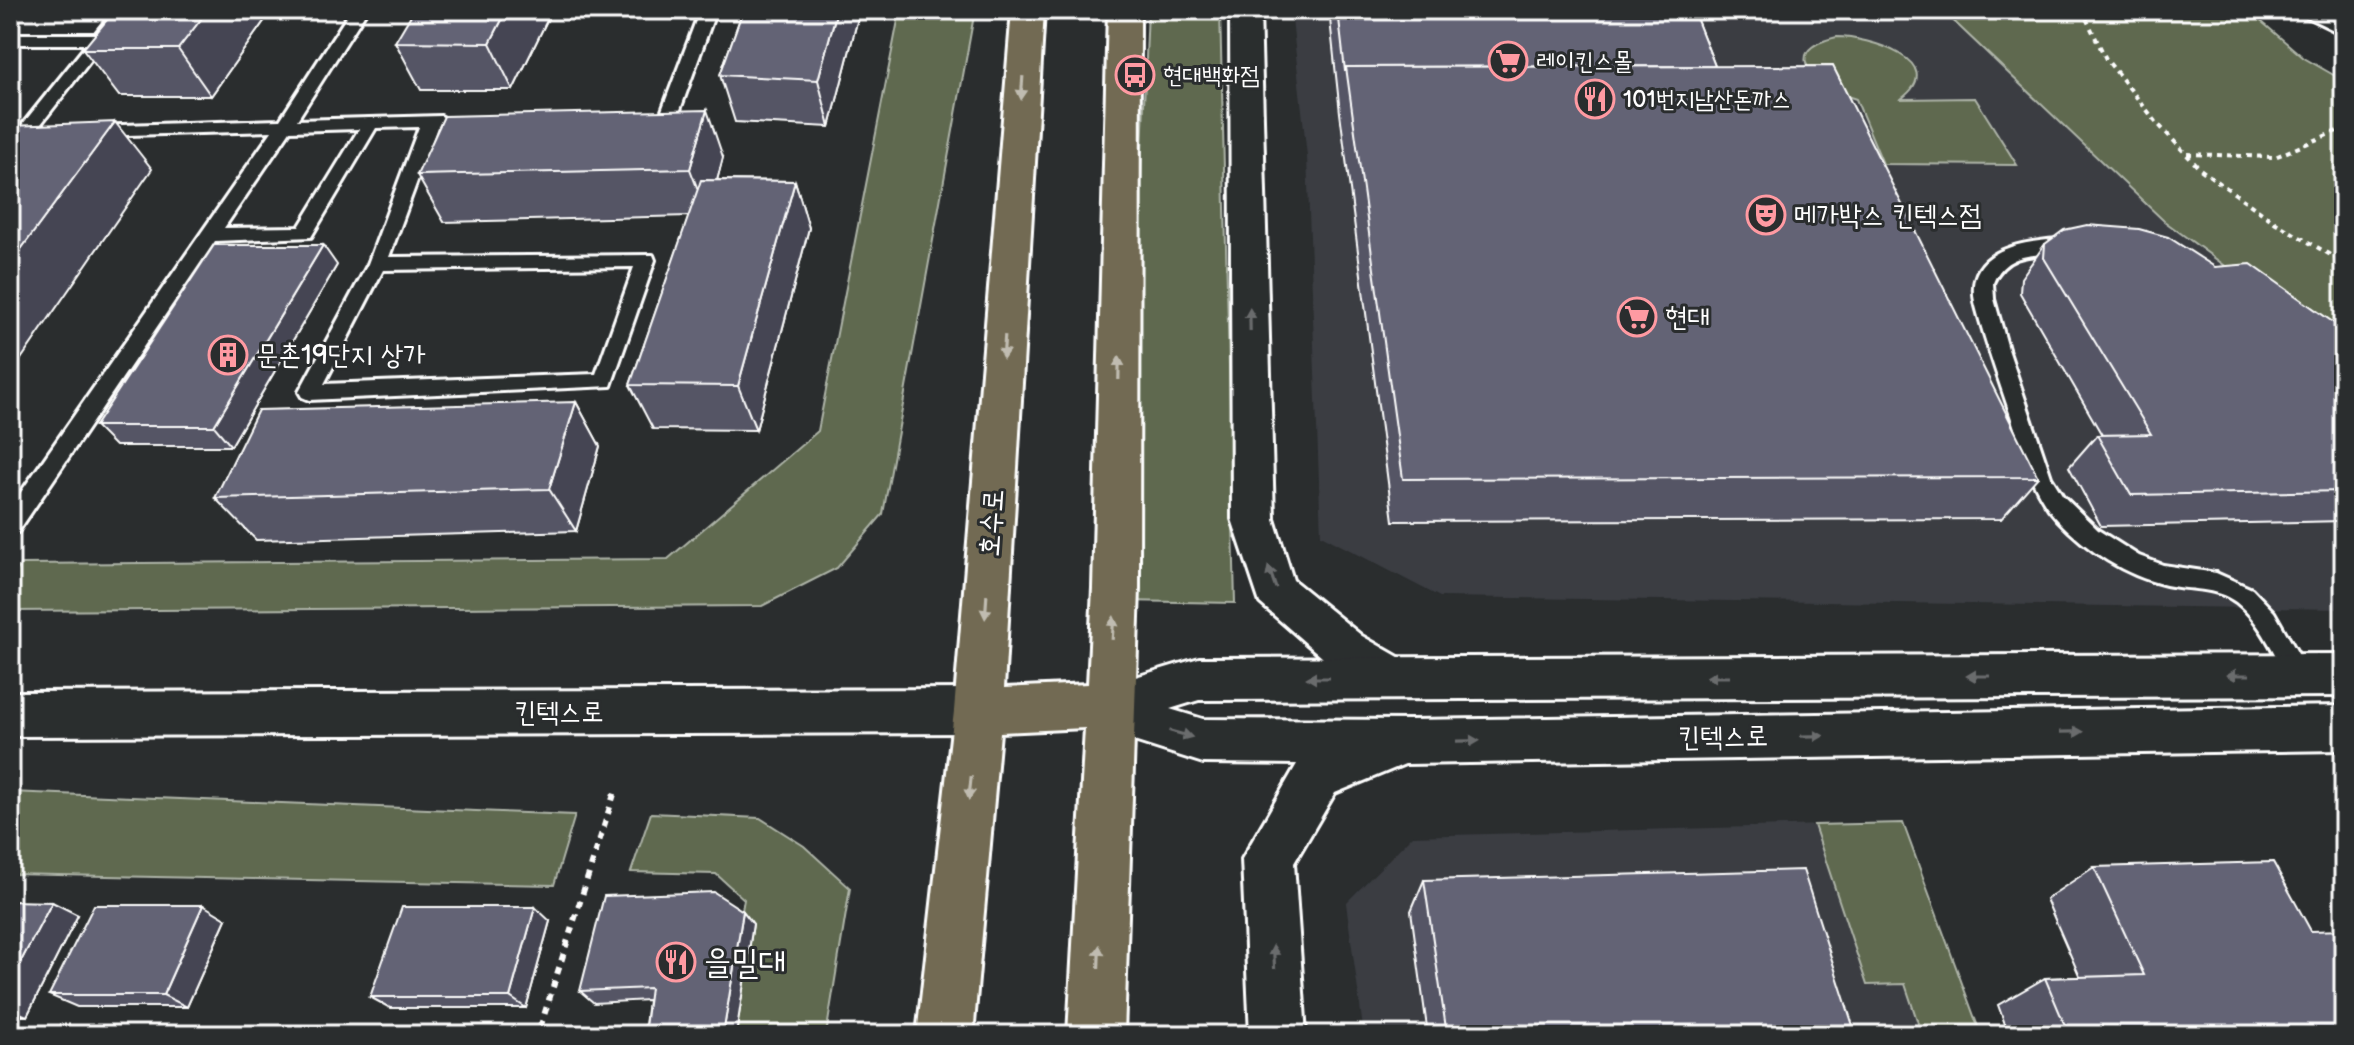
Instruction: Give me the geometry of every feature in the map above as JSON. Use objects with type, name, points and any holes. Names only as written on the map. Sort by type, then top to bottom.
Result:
[{"type":"main road","name":"호수로","points":[[945,1035],[978,711],[1028,10]]},
{"type":"main road","points":[[1096,1035],[1116,588],[1124,10]]},
{"type":"main road","name":"킨텍스로","points":[[10,714],[978,711],[1109,705],[1199,679],[2321,675]]},
{"type":"main road","name":"킨텍스로","points":[[1109,705],[1154,726],[1203,741],[2339,736]]},
{"type":"main road","points":[[1278,1035],[1268,859],[1317,777],[1411,742]]},
{"type":"street","points":[[1245,10],[1253,519],[1275,590],[1346,650],[1395,678]]},
{"type":"street","points":[[2316,10],[2344,26]]},
{"type":"lane","points":[[10,152],[18,132],[122,10]]},
{"type":"lane","points":[[10,526],[285,125],[359,10]]},
{"type":"lane","points":[[624,121],[667,121],[708,10]]},
{"type":"lane","points":[[10,39],[99,39]]},
{"type":"lane","points":[[377,264],[646,260],[604,381],[309,392],[377,264],[430,121]]},
{"type":"lane","points":[[18,132],[459,121]]},
{"type":"lane","points":[[209,235],[304,233],[371,123]]},
{"type":"lane","points":[[2086,246],[2045,245],[2018,250],[2003,257],[1988,272],[1984,282],[1988,315],[2045,488],[2078,524],[2101,543],[2144,568],[2169,578],[2220,583],[2242,593],[2321,675]]},
{"type":"path","points":[[2082,10],[2106,59],[2158,124],[2200,169],[2276,223],[2344,263]]},
{"type":"path","points":[[2186,154],[2275,157],[2344,128]]},
{"type":"path","points":[[528,1035],[541,1025],[616,788]]},
{"type":"shaded area","name":"레이킨스몰","points":[[1291,10],[1942,10],[2164,221],[2344,352],[2344,609],[1440,597],[1321,535],[1307,156]]},
{"type":"shaded area","points":[[1903,823],[1981,1035],[1364,1035],[1346,903],[1412,836]]},
{"type":"green space","points":[[900,10],[975,10],[883,514],[837,568],[762,606],[10,611],[10,582],[21,564],[668,559],[818,431]]},
{"type":"green space","points":[[1148,10],[1220,10],[1235,603],[1123,601]]},
{"type":"green space","points":[[1942,10],[2248,10],[2304,58],[2344,81],[2344,353],[2164,221]]},
{"type":"green space","points":[[1837,37],[1866,41],[1899,54],[1911,63],[1917,73],[1914,85],[1901,99],[1975,98],[2017,165],[1883,164],[1856,99],[1818,79],[1805,60],[1808,51]]},
{"type":"green space","points":[[10,792],[575,815],[554,885],[10,874]]},
{"type":"green space","points":[[651,813],[760,818],[804,846],[850,888],[826,1035],[719,1035],[744,899],[716,874],[631,872]]},
{"type":"green space","points":[[1903,823],[1981,1035],[1922,1035],[1905,984],[1867,985],[1814,825]]},
{"type":"building","points":[[115,10],[208,10],[178,49],[83,49]]},
{"type":"building","points":[[414,10],[507,10],[490,43],[395,42]]},
{"type":"building","points":[[743,10],[837,10],[818,80],[720,75]]},
{"type":"building","points":[[1338,10],[1693,10],[1715,66],[1346,67],[1345,71]]},
{"type":"building","name":"현대","points":[[1833,66],[2038,477],[1403,479],[1346,67]]},
{"type":"building","points":[[707,110],[690,169],[417,175],[444,116]]},
{"type":"building","points":[[115,122],[10,264],[10,126]]},
{"type":"building","points":[[701,180],[795,181],[738,386],[630,385]]},
{"type":"building","points":[[2087,225],[2139,229],[2168,237],[2215,267],[2251,264],[2344,330],[2344,491],[2131,495],[2097,435],[2151,434],[2044,258],[2045,244],[2064,230]]},
{"type":"building","name":"문촌19단지 상가","points":[[214,245],[323,245],[214,426],[95,426]]},
{"type":"building","points":[[576,402],[549,489],[215,498],[258,410]]},
{"type":"building","points":[[2273,862],[2311,931],[2344,930],[2344,1035],[2069,1035],[2045,978],[2144,975],[2094,867]]},
{"type":"building","points":[[1803,870],[1856,1035],[1447,1035],[1424,880]]},
{"type":"building","name":"을밀대","points":[[714,892],[743,911],[723,1035],[644,1035],[650,988],[580,991],[604,896]]},
{"type":"building","points":[[10,901],[52,902],[10,982]]},
{"type":"building","points":[[94,905],[203,905],[163,995],[49,995]]},
{"type":"building","points":[[402,907],[535,907],[510,997],[370,997]]},
{"type":"place","name":"레이킨스몰","points":[[1508,61]]},
{"type":"place","name":"현대백화점","points":[[1135,75]]},
{"type":"place","name":"101번지남산돈까스","points":[[1595,99]]},
{"type":"place","name":"메가박스 킨텍스점","points":[[1766,215]]},
{"type":"place","name":"현대","points":[[1637,317]]},
{"type":"place","name":"문촌19단지 상가","points":[[228,355]]},
{"type":"place","name":"을밀대","points":[[676,962]]}]
